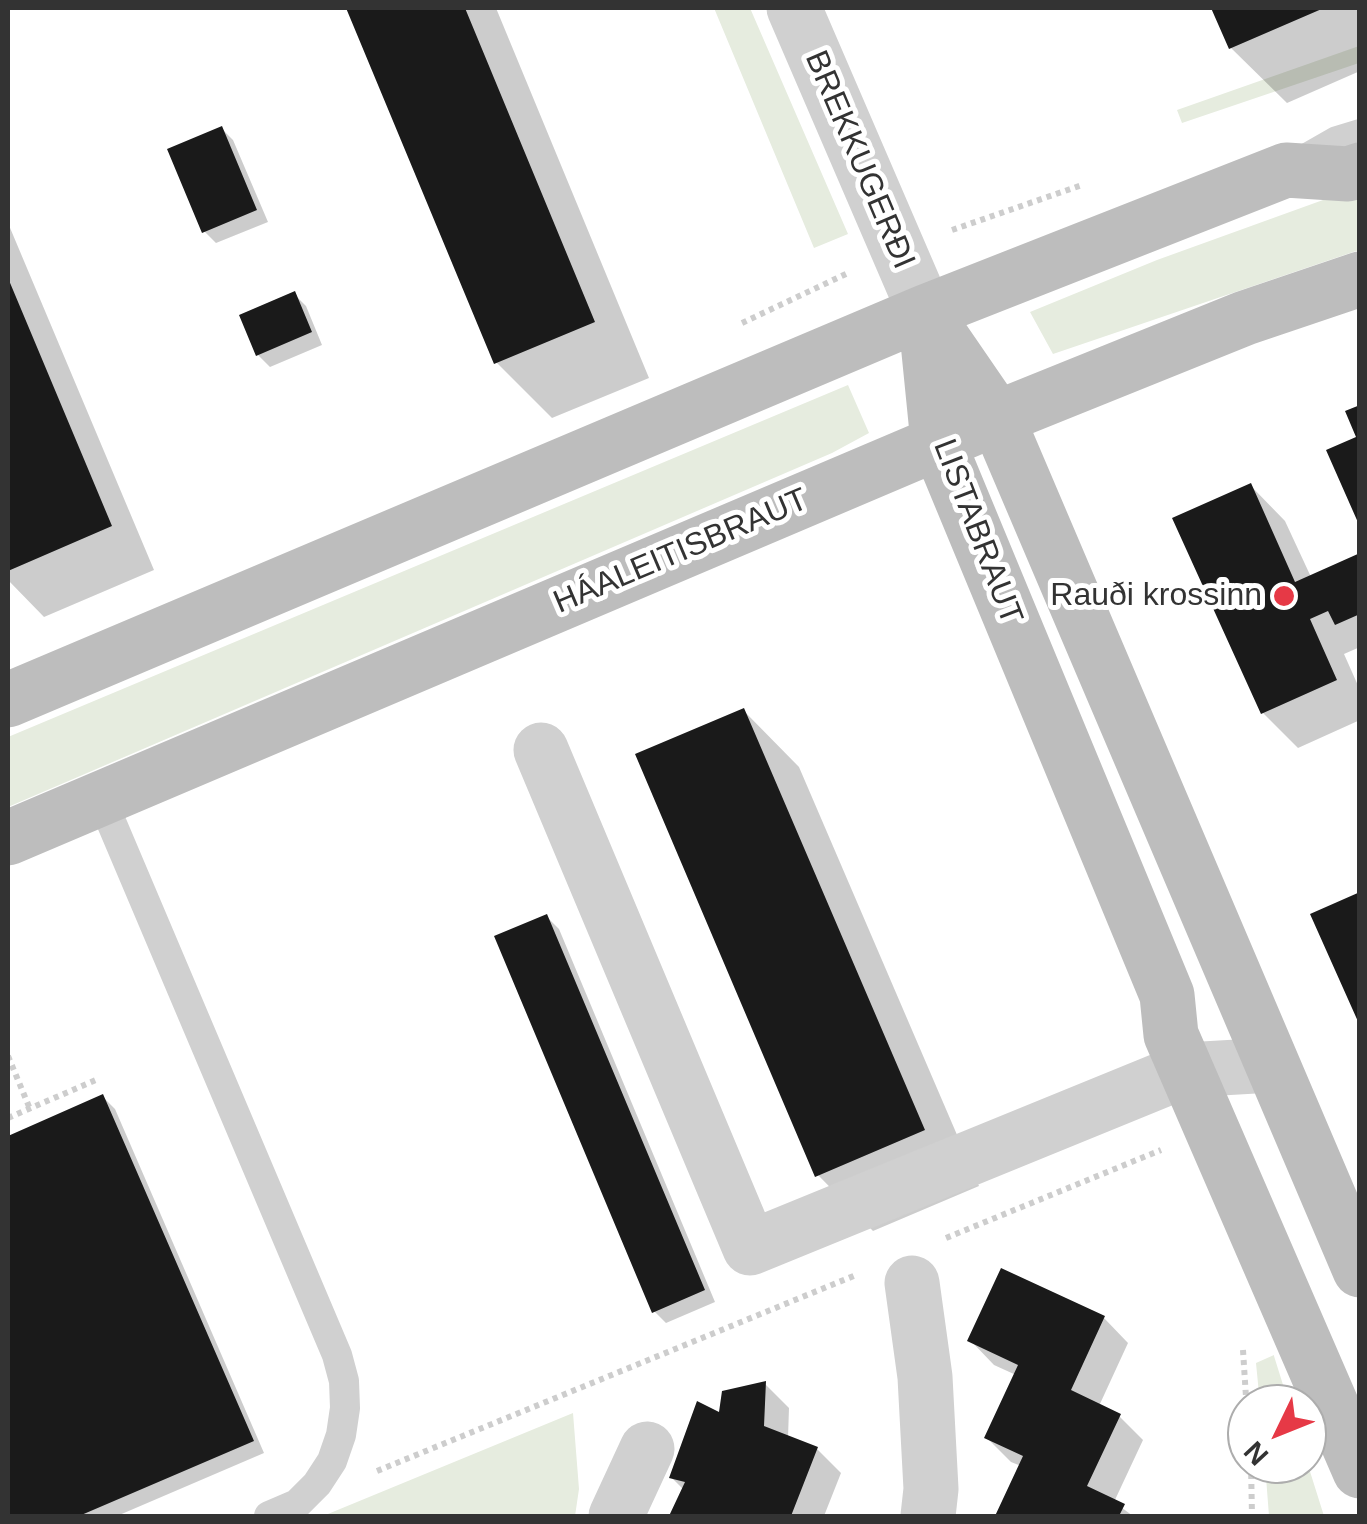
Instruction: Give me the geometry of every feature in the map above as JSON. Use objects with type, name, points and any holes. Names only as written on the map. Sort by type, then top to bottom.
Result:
[{"type":"main road","points":[[8,700],[925,312],[1286,170],[1348,174],[1360,170]]},
{"type":"main road","name":"HÁALEITISBRAUT","points":[[8,838],[938,442],[1245,318],[1360,279]]},
{"type":"main road","name":"LISTABRAUT","points":[[925,312],[997,418],[1360,1270]]},
{"type":"main road","name":"LISTABRAUT","points":[[925,312],[938,442],[1167,995],[1168,1028],[1360,1471]]},
{"type":"street","name":"BREKKUGERÐI","points":[[794,8],[925,312]]},
{"type":"street","points":[[541,750],[750,1248],[1186,1070],[1272,1064]]},
{"type":"street","points":[[907,1264],[925,1378],[928,1516]]},
{"type":"street","points":[[616,1516],[647,1449]]},
{"type":"lane","points":[[1286,170],[1337,141],[1360,134]]},
{"type":"lane","points":[[101,798],[338,1355],[346,1408],[342,1435],[332,1460],[317,1484],[297,1504],[269,1516]]},
{"type":"path","points":[[8,1056],[30,1109]]},
{"type":"path","points":[[8,1118],[98,1080]]},
{"type":"path","points":[[297,1504],[907,1264],[1162,1149]]},
{"type":"path","points":[[1242,1342],[1245,1384]]},
{"type":"path","points":[[1251,1484],[1252,1516]]},
{"type":"shaded area","points":[[714,8],[750,8],[848,234],[814,248]]},
{"type":"shaded area","points":[[1359,46],[1359,63],[1182,123],[1177,110]]},
{"type":"shaded area","points":[[1359,187],[1359,250],[1053,354],[1030,312],[1157,260]]},
{"type":"shaded area","points":[[848,385],[869,433],[832,453],[8,807],[8,737]]},
{"type":"shaded area","points":[[1274,1355],[1283,1384],[1258,1384],[1256,1363]]},
{"type":"shaded area","points":[[573,1413],[579,1489],[575,1516],[323,1516]]},
{"type":"shaded area","points":[[1267,1484],[1314,1484],[1324,1516],[1269,1516]]},
{"type":"building","points":[[346,8],[465,8],[595,322],[494,364]]},
{"type":"building","points":[[1211,8],[1324,8],[1229,49]]},
{"type":"building","points":[[222,126],[257,210],[202,233],[167,149]]},
{"type":"building","points":[[8,278],[112,526],[8,571]]},
{"type":"building","points":[[295,291],[312,332],[256,356],[239,315]]},
{"type":"building","points":[[1360,405],[1360,527],[1326,450],[1356,437],[1345,411]]},
{"type":"building","name":"Rauði krossinn","points":[[1251,483],[1295,582],[1360,553],[1360,614],[1335,625],[1328,611],[1310,619],[1337,680],[1261,714],[1172,518]]},
{"type":"building","points":[[744,708],[925,1130],[815,1177],[635,754]]},
{"type":"building","points":[[1360,892],[1360,1026],[1310,914]]},
{"type":"building","points":[[547,914],[705,1290],[652,1313],[494,936]]},
{"type":"building","points":[[103,1094],[254,1441],[79,1516],[8,1516],[8,1136]]},
{"type":"building","points":[[1001,1268],[1105,1316],[1071,1390],[1121,1414],[1087,1486],[1125,1504],[1119,1516],[995,1516],[1023,1456],[984,1438],[1018,1365],[967,1341]]},
{"type":"building","points":[[766,1381],[764,1426],[818,1447],[791,1516],[669,1516],[685,1482],[669,1478],[697,1401],[719,1412],[722,1391]]},
{"type":"place","name":"Rauði krossinn","points":[[1284,596]]}]
